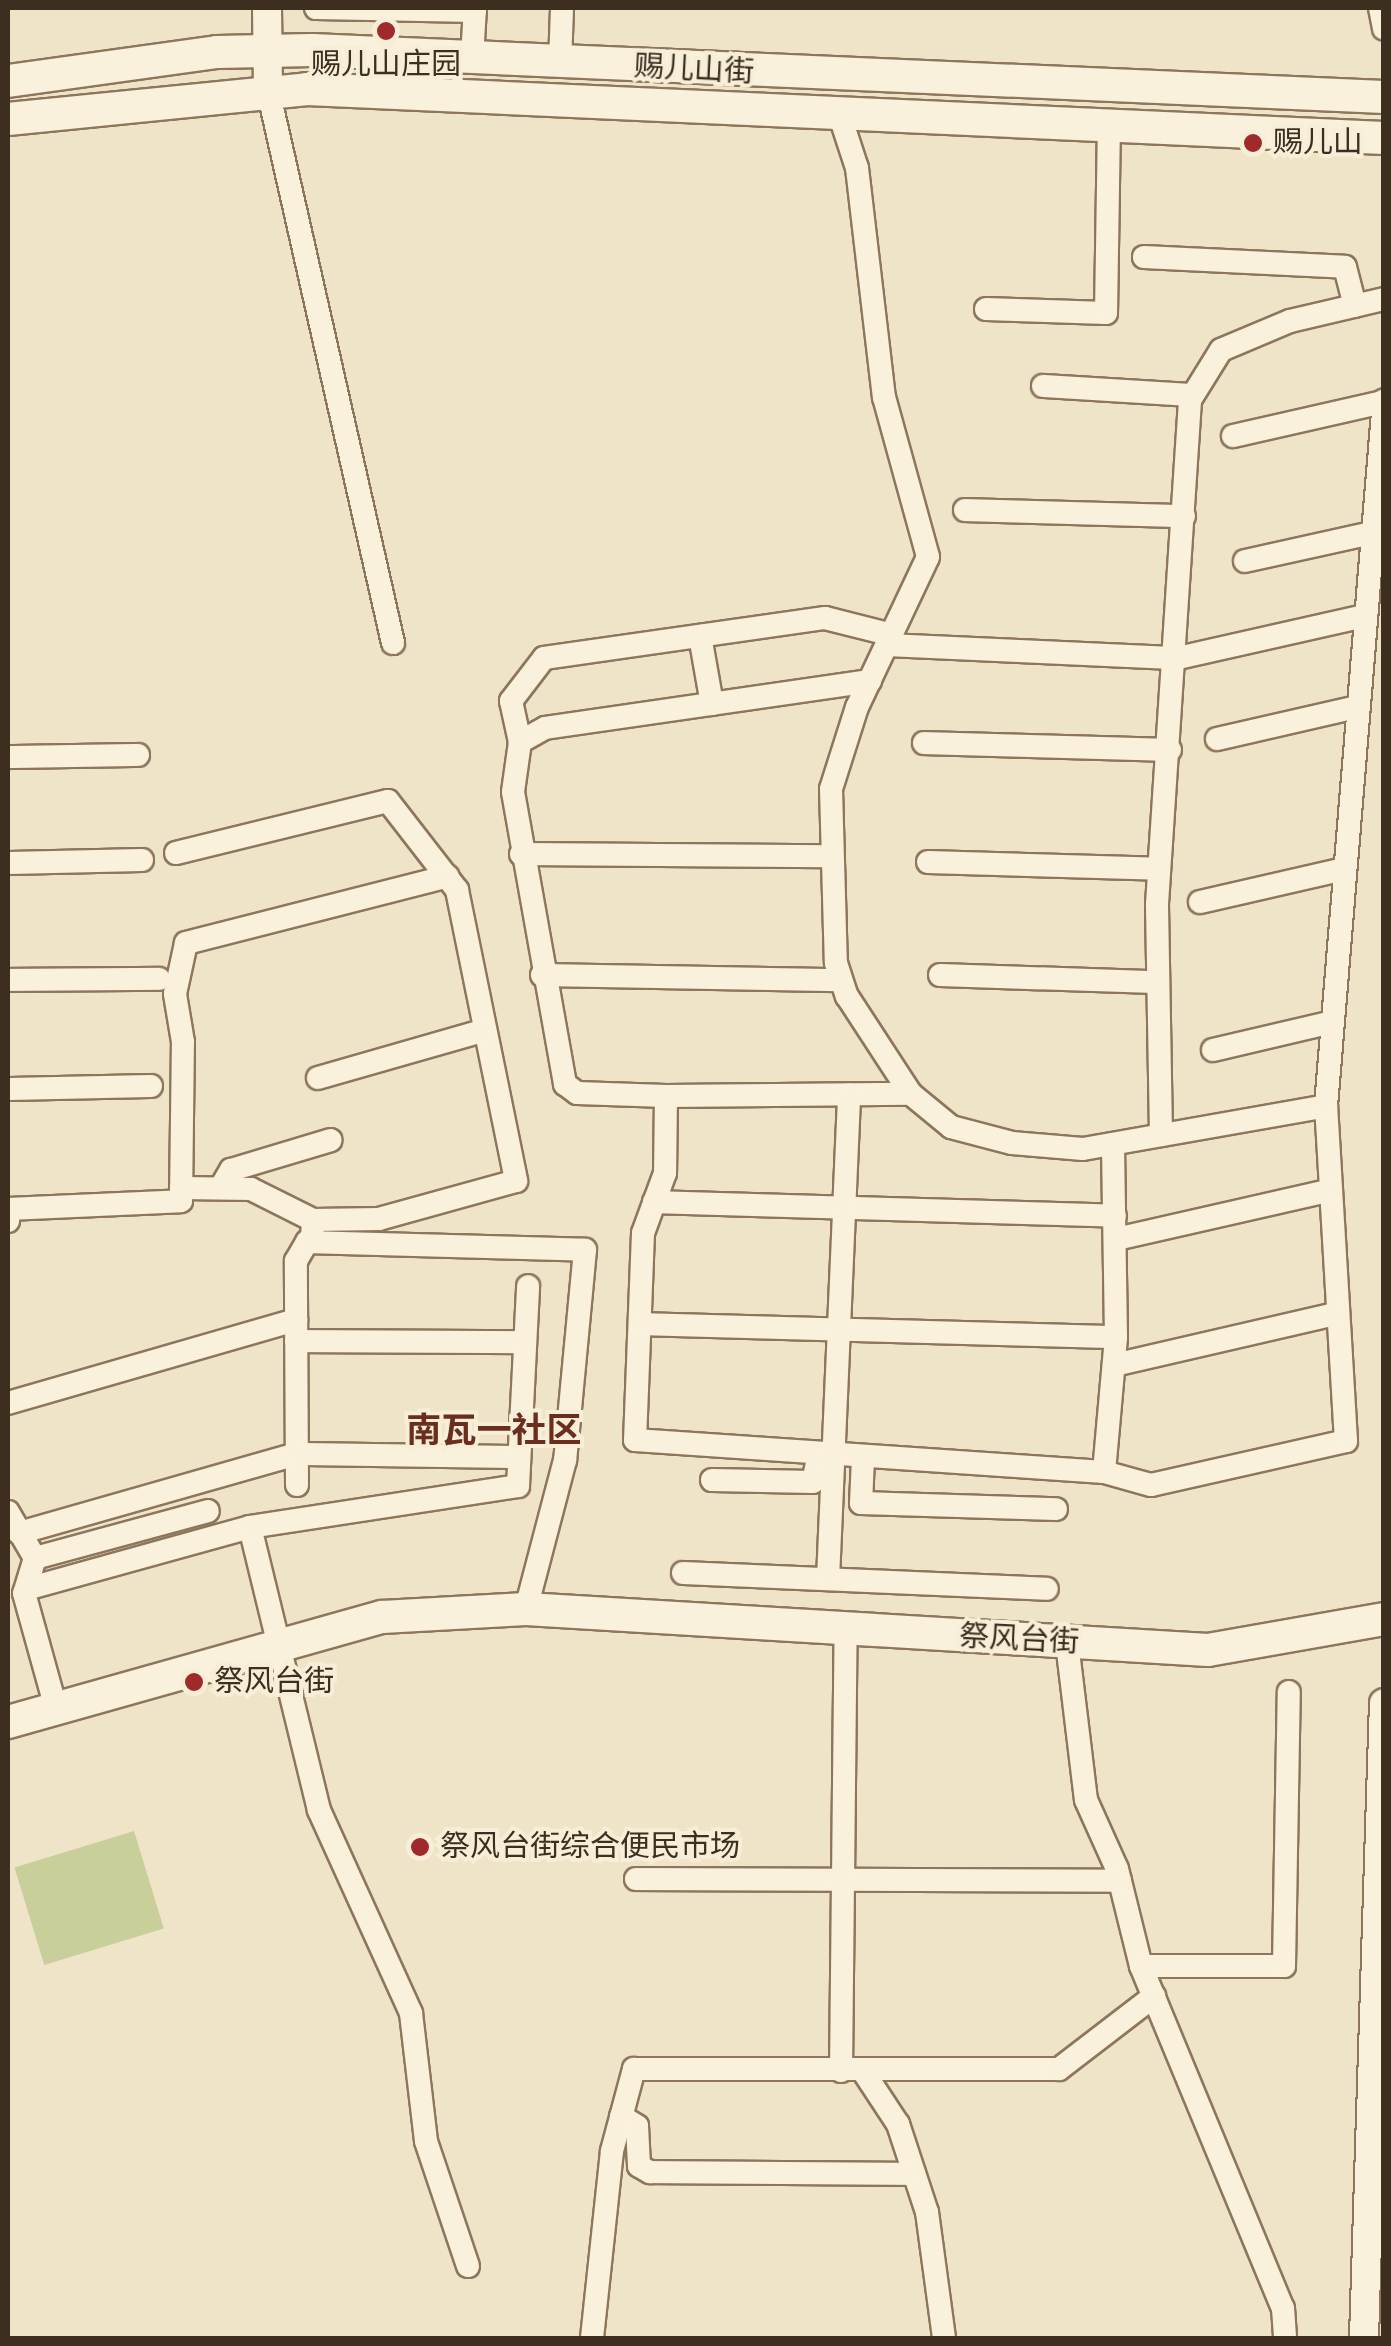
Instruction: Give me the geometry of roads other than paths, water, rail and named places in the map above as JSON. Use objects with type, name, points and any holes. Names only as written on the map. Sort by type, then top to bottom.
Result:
[{"type":"main road","name":"赐儿山街","points":[[8,81],[267,50],[1384,97]]},
{"type":"main road","points":[[1109,126],[1110,88]]},
{"type":"main road","name":"赐儿山街","points":[[8,120],[268,90],[1384,138]]},
{"type":"main road","name":"祭风台街","points":[[8,1722],[382,1617],[526,1609],[1208,1650],[1384,1618]]},
{"type":"street","points":[[267,8],[268,90],[392,643]]},
{"type":"street","points":[[316,8],[475,9],[472,58]]},
{"type":"street","points":[[560,63],[562,8]]},
{"type":"street","points":[[1380,8],[1384,29]]},
{"type":"street","points":[[839,113],[857,168],[884,397],[928,556],[870,681],[832,789],[832,856],[841,980],[911,1094],[951,1128],[1012,1143],[1113,1144],[1326,1106]]},
{"type":"street","points":[[986,309],[1106,313],[1109,126]]},
{"type":"street","points":[[1144,257],[1346,266],[1356,306]]},
{"type":"street","points":[[1161,1135],[1154,982],[1178,658],[1192,395],[1221,350],[1384,299]]},
{"type":"street","points":[[1043,386],[1192,395]]},
{"type":"street","points":[[666,1096],[665,1173],[643,1233],[635,1440],[1104,1472],[1151,1485],[1346,1441],[1328,1191],[1326,1106],[1383,401],[1234,436]]},
{"type":"street","points":[[965,510],[1184,516]]},
{"type":"street","points":[[1245,561],[1371,533]]},
{"type":"street","points":[[911,1094],[666,1096],[577,1093],[565,1084],[521,854],[520,742],[511,701],[538,662],[825,618],[890,640],[1178,658],[1364,616]]},
{"type":"street","points":[[700,636],[712,704]]},
{"type":"street","points":[[520,742],[545,728],[870,681]]},
{"type":"street","points":[[1217,739],[1357,706]]},
{"type":"street","points":[[924,743],[1170,750]]},
{"type":"street","points":[[8,757],[138,755]]},
{"type":"street","points":[[176,853],[388,800],[448,876],[516,1181],[379,1218],[313,1231],[296,1261],[297,1485]]},
{"type":"street","points":[[521,854],[832,856]]},
{"type":"street","points":[[8,863],[142,860]]},
{"type":"street","points":[[928,862],[1160,868]]},
{"type":"street","points":[[1200,902],[1344,869]]},
{"type":"street","points":[[8,1222],[8,1209],[181,1200],[183,1042],[174,994],[186,943],[448,876]]},
{"type":"street","points":[[542,975],[841,980]]},
{"type":"street","points":[[940,975],[1154,982]]},
{"type":"street","points":[[8,980],[159,979]]},
{"type":"street","points":[[1213,1050],[1332,1022]]},
{"type":"street","points":[[318,1078],[482,1031]]},
{"type":"street","points":[[8,1090],[152,1086]]},
{"type":"street","points":[[828,1580],[828,1455],[842,1330],[843,1206],[850,1094]]},
{"type":"street","points":[[221,1187],[230,1170],[330,1140]]},
{"type":"street","points":[[1104,1472],[1116,1336],[1113,1144]]},
{"type":"street","points":[[181,1188],[221,1187],[302,1207],[313,1231]]},
{"type":"street","points":[[654,1202],[843,1206],[1115,1228],[1328,1191]]},
{"type":"street","points":[[313,1231],[585,1250],[565,1460],[526,1609]]},
{"type":"street","points":[[56,1708],[24,1592],[30,1588],[250,1528],[518,1486],[528,1286]]},
{"type":"street","points":[[1114,1366],[1336,1314]]},
{"type":"street","points":[[640,1324],[1116,1336]]},
{"type":"street","points":[[8,1403],[296,1330],[525,1342]]},
{"type":"street","points":[[19,1533],[297,1454],[520,1457]]},
{"type":"street","points":[[712,1480],[813,1482],[828,1455]]},
{"type":"street","points":[[863,1458],[861,1502],[1056,1509]]},
{"type":"street","points":[[34,1558],[208,1511]]},
{"type":"street","points":[[8,1512],[34,1558],[30,1588]]},
{"type":"street","points":[[250,1528],[283,1643],[319,1810],[411,2013],[426,2141],[468,2266]]},
{"type":"street","points":[[683,1573],[1047,1589]]},
{"type":"street","points":[[846,1629],[844,1880],[852,2071],[898,2124],[940,2266],[944,2338]]},
{"type":"street","points":[[1068,1643],[1078,1767],[1120,1881],[1141,1966],[1283,2308],[1285,2338]]},
{"type":"street","points":[[1141,1966],[1284,1966],[1288,1692]]},
{"type":"street","points":[[1364,2338],[1384,1703]]},
{"type":"street","points":[[636,1879],[1120,1881]]},
{"type":"street","points":[[592,2338],[621,2116],[634,2069],[1059,2070],[1154,1996]]},
{"type":"street","points":[[621,2116],[637,2126],[639,2166],[650,2172],[914,2174]]},
{"type":"place","name":"赐儿山庄园","points":[[386,31]]},
{"type":"place","name":"赐儿山","points":[[1253,143]]},
{"type":"place","name":"祭风台街","points":[[194,1682]]},
{"type":"place","name":"祭风台街综合便民市场","points":[[420,1847]]},
{"type":"district","name":"南瓦一社区","points":[[494,1432]]}]
